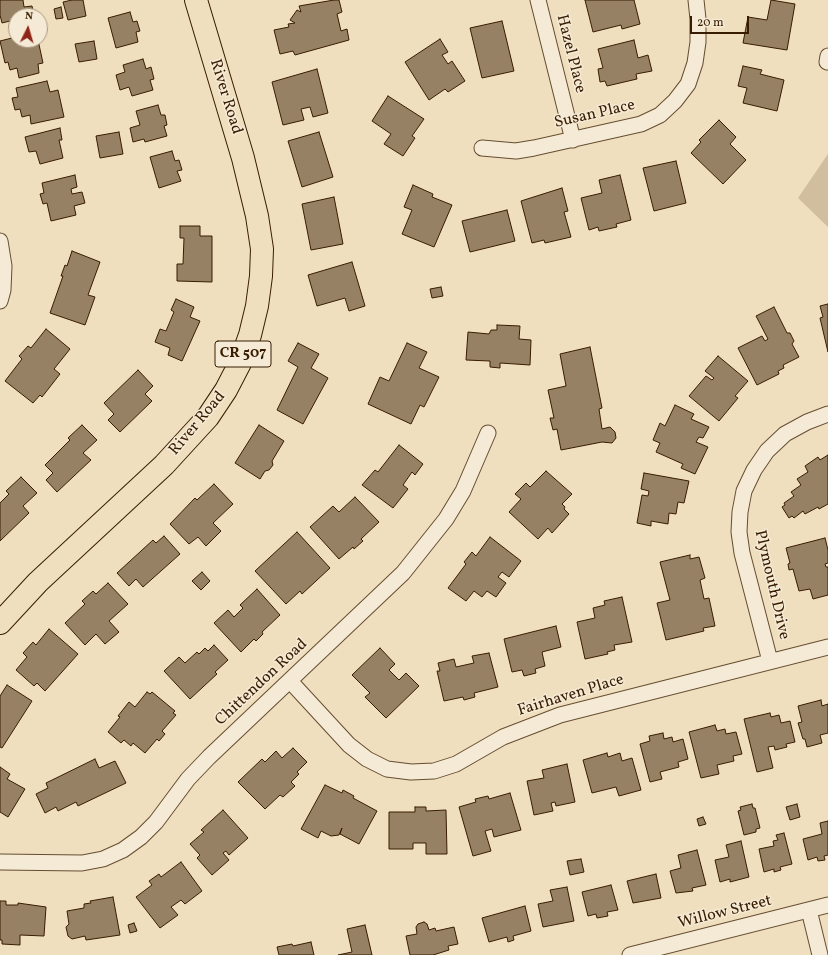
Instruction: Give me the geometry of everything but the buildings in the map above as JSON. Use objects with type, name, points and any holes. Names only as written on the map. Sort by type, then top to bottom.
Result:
[{"type":"main road","name":"River Road","points":[[0,623],[38,582],[164,465],[208,417],[226,390],[240,363],[250,335],[257,306],[261,276],[262,249],[257,216],[245,165],[196,0]]},
{"type":"street","name":"Hazel Place","points":[[538,0],[573,140]]},
{"type":"street","name":"Susan Place","points":[[482,148],[516,150],[573,140],[641,124],[660,115],[675,101],[688,84],[695,63],[698,42],[696,0]]},
{"type":"street","points":[[0,241],[4,266],[3,290],[0,301]]},
{"type":"street","name":"Plymouth Drive","points":[[770,661],[742,553],[739,532],[740,512],[744,491],[754,470],[767,451],[781,438],[807,422],[828,414]]},
{"type":"street","name":"Chittendon Road","points":[[0,862],[82,863],[103,859],[123,850],[141,837],[156,822],[188,779],[209,757],[379,597],[427,545],[446,519],[463,491],[488,433]]},
{"type":"street","name":"Fairhaven Place","points":[[290,682],[349,745],[367,759],[387,769],[410,772],[434,771],[456,764],[503,737],[560,715],[828,647]]},
{"type":"street","name":"Willow Street","points":[[630,955],[828,905]]},
{"type":"street","points":[[809,910],[820,955]]},
{"type":"shaded area","points":[[828,154],[828,227],[798,198]]}]
